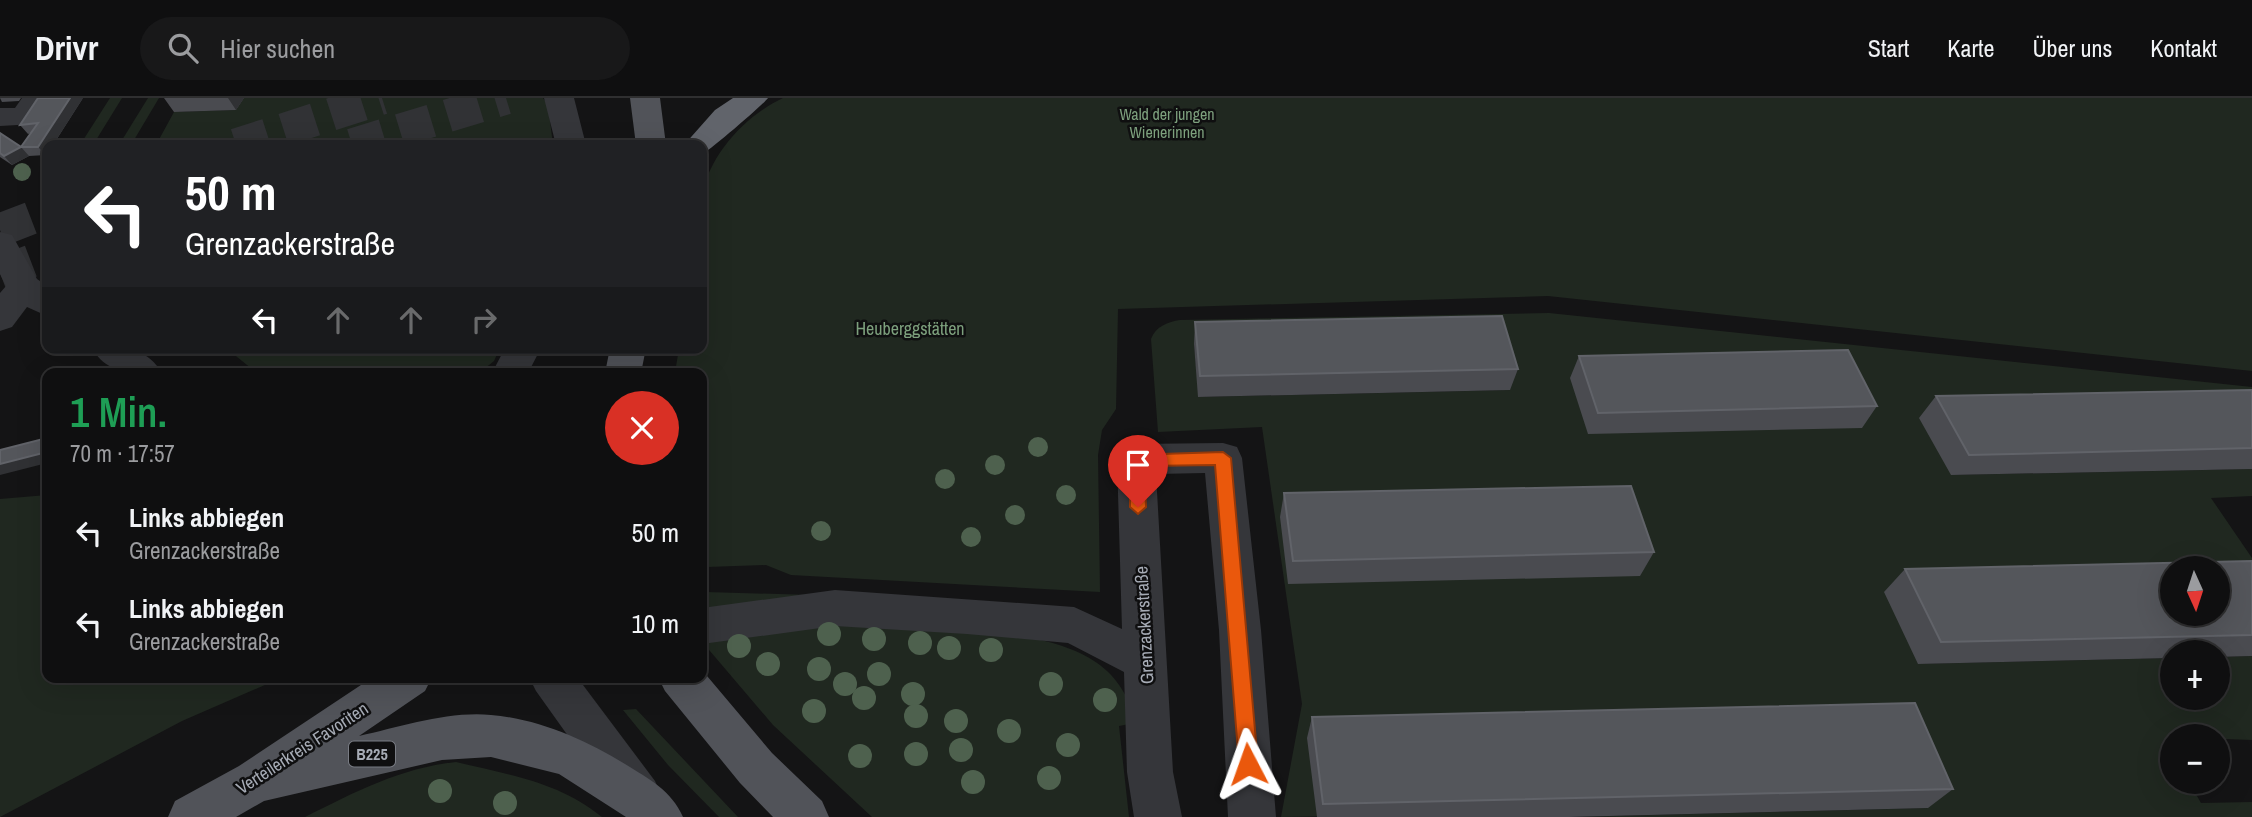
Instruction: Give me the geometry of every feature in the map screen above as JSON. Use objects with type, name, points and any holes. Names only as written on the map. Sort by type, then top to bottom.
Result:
[{"type":"highway","points":[[704,140],[726,117],[753,98]]},
{"type":"main road","points":[[645,98],[650,140]]},
{"type":"main road","name":"Verteilerkreis Favoriten","points":[[192,817],[255,780],[401,683]]},
{"type":"main road","points":[[685,683],[756,768],[805,817]]},
{"type":"main road","name":"B225","points":[[255,780],[442,739],[491,736],[569,755],[651,809]]},
{"type":"street","points":[[0,117],[24,117],[37,98]]},
{"type":"street","points":[[559,98],[570,140]]},
{"type":"street","points":[[0,243],[24,293],[0,318]]},
{"type":"street","points":[[118,354],[138,368]]},
{"type":"street","name":"Grenzackerstraße","points":[[1158,817],[1150,772],[1136,459],[1223,458],[1240,630],[1252,817]]},
{"type":"street","points":[[707,625],[835,608],[967,616],[1074,625],[1146,662]]},
{"type":"street","points":[[556,683],[651,809]]},
{"type":"green space","points":[[110,98],[122,98],[96,140],[83,140]]},
{"type":"green space","points":[[148,98],[159,98],[134,140],[122,140]]},
{"type":"green space","points":[[244,98],[543,98],[548,105],[552,140],[159,140],[174,112],[236,110]]},
{"type":"green space","name":"Heuberggstätten","points":[[783,98],[2252,98],[2252,371],[1548,296],[1118,309],[1116,409],[1102,430],[1098,455],[1100,592],[791,575],[766,565],[707,567],[707,368],[676,368],[678,354],[707,354],[707,178],[731,138],[755,115]]},
{"type":"green space","points":[[1549,313],[2252,387],[2252,438],[1951,475],[2252,469],[2252,496],[2211,498],[2252,558],[2252,614],[2230,586],[2230,556],[2160,556],[2160,573],[1918,664],[2160,658],[2160,710],[2230,710],[2230,657],[2252,656],[2252,740],[2230,739],[2230,724],[2160,724],[2160,794],[2196,794],[2201,803],[2252,802],[2252,817],[1577,817],[1928,808],[1281,817],[1302,704],[1262,427],[1158,432],[1151,339],[1163,325],[1171,322]],"holes":[[[1194,344],[1510,390],[1199,397]]]},
{"type":"green space","points":[[233,354],[497,354],[485,368],[251,368]]},
{"type":"green space","points":[[42,495],[42,683],[269,683],[182,721],[0,817],[0,499]]},
{"type":"green space","points":[[707,592],[812,595],[707,611]]},
{"type":"green space","points":[[799,623],[989,632],[1053,643],[1082,654],[1106,670],[1124,693],[1134,723],[1119,726],[1129,817],[872,817],[773,725],[707,648],[707,635]]},
{"type":"green space","points":[[636,709],[738,817],[719,817],[668,765],[623,710]]},
{"type":"green space","points":[[456,762],[550,787],[602,817],[305,817],[397,775]]},
{"type":"building","points":[[38,98],[70,98],[38,147],[21,147],[38,123],[20,125]]},
{"type":"building","points":[[0,133],[21,147],[4,156],[0,153]]},
{"type":"building","points":[[1502,316],[1518,369],[1200,376],[1195,322]]},
{"type":"building","points":[[1848,350],[1877,406],[1598,413],[1579,356]]},
{"type":"building","points":[[2252,390],[2252,448],[1969,455],[1936,396]]},
{"type":"building","points":[[42,439],[42,453],[0,464],[0,450]]},
{"type":"building","points":[[1631,486],[1654,552],[1293,561],[1284,493]]},
{"type":"building","points":[[2252,561],[2252,635],[1941,642],[1905,569],[2160,563],[2160,626],[2230,626],[2230,562]]},
{"type":"building","points":[[1915,703],[1953,789],[1323,804],[1312,717]]},
{"type":"tunnel","points":[[252,140],[382,98]]},
{"type":"tunnel","points":[[368,140],[506,98]]},
{"type":"tunnel","points":[[0,230],[42,214]]},
{"type":"tunnel","points":[[0,273],[42,257]]},
{"type":"route","points":[[1138,507],[1136,459],[1223,458],[1240,630],[1248,764]]},
{"type":"park label","name":"Wald der jungen Wienerinnen","points":[[1167,123]]}]
